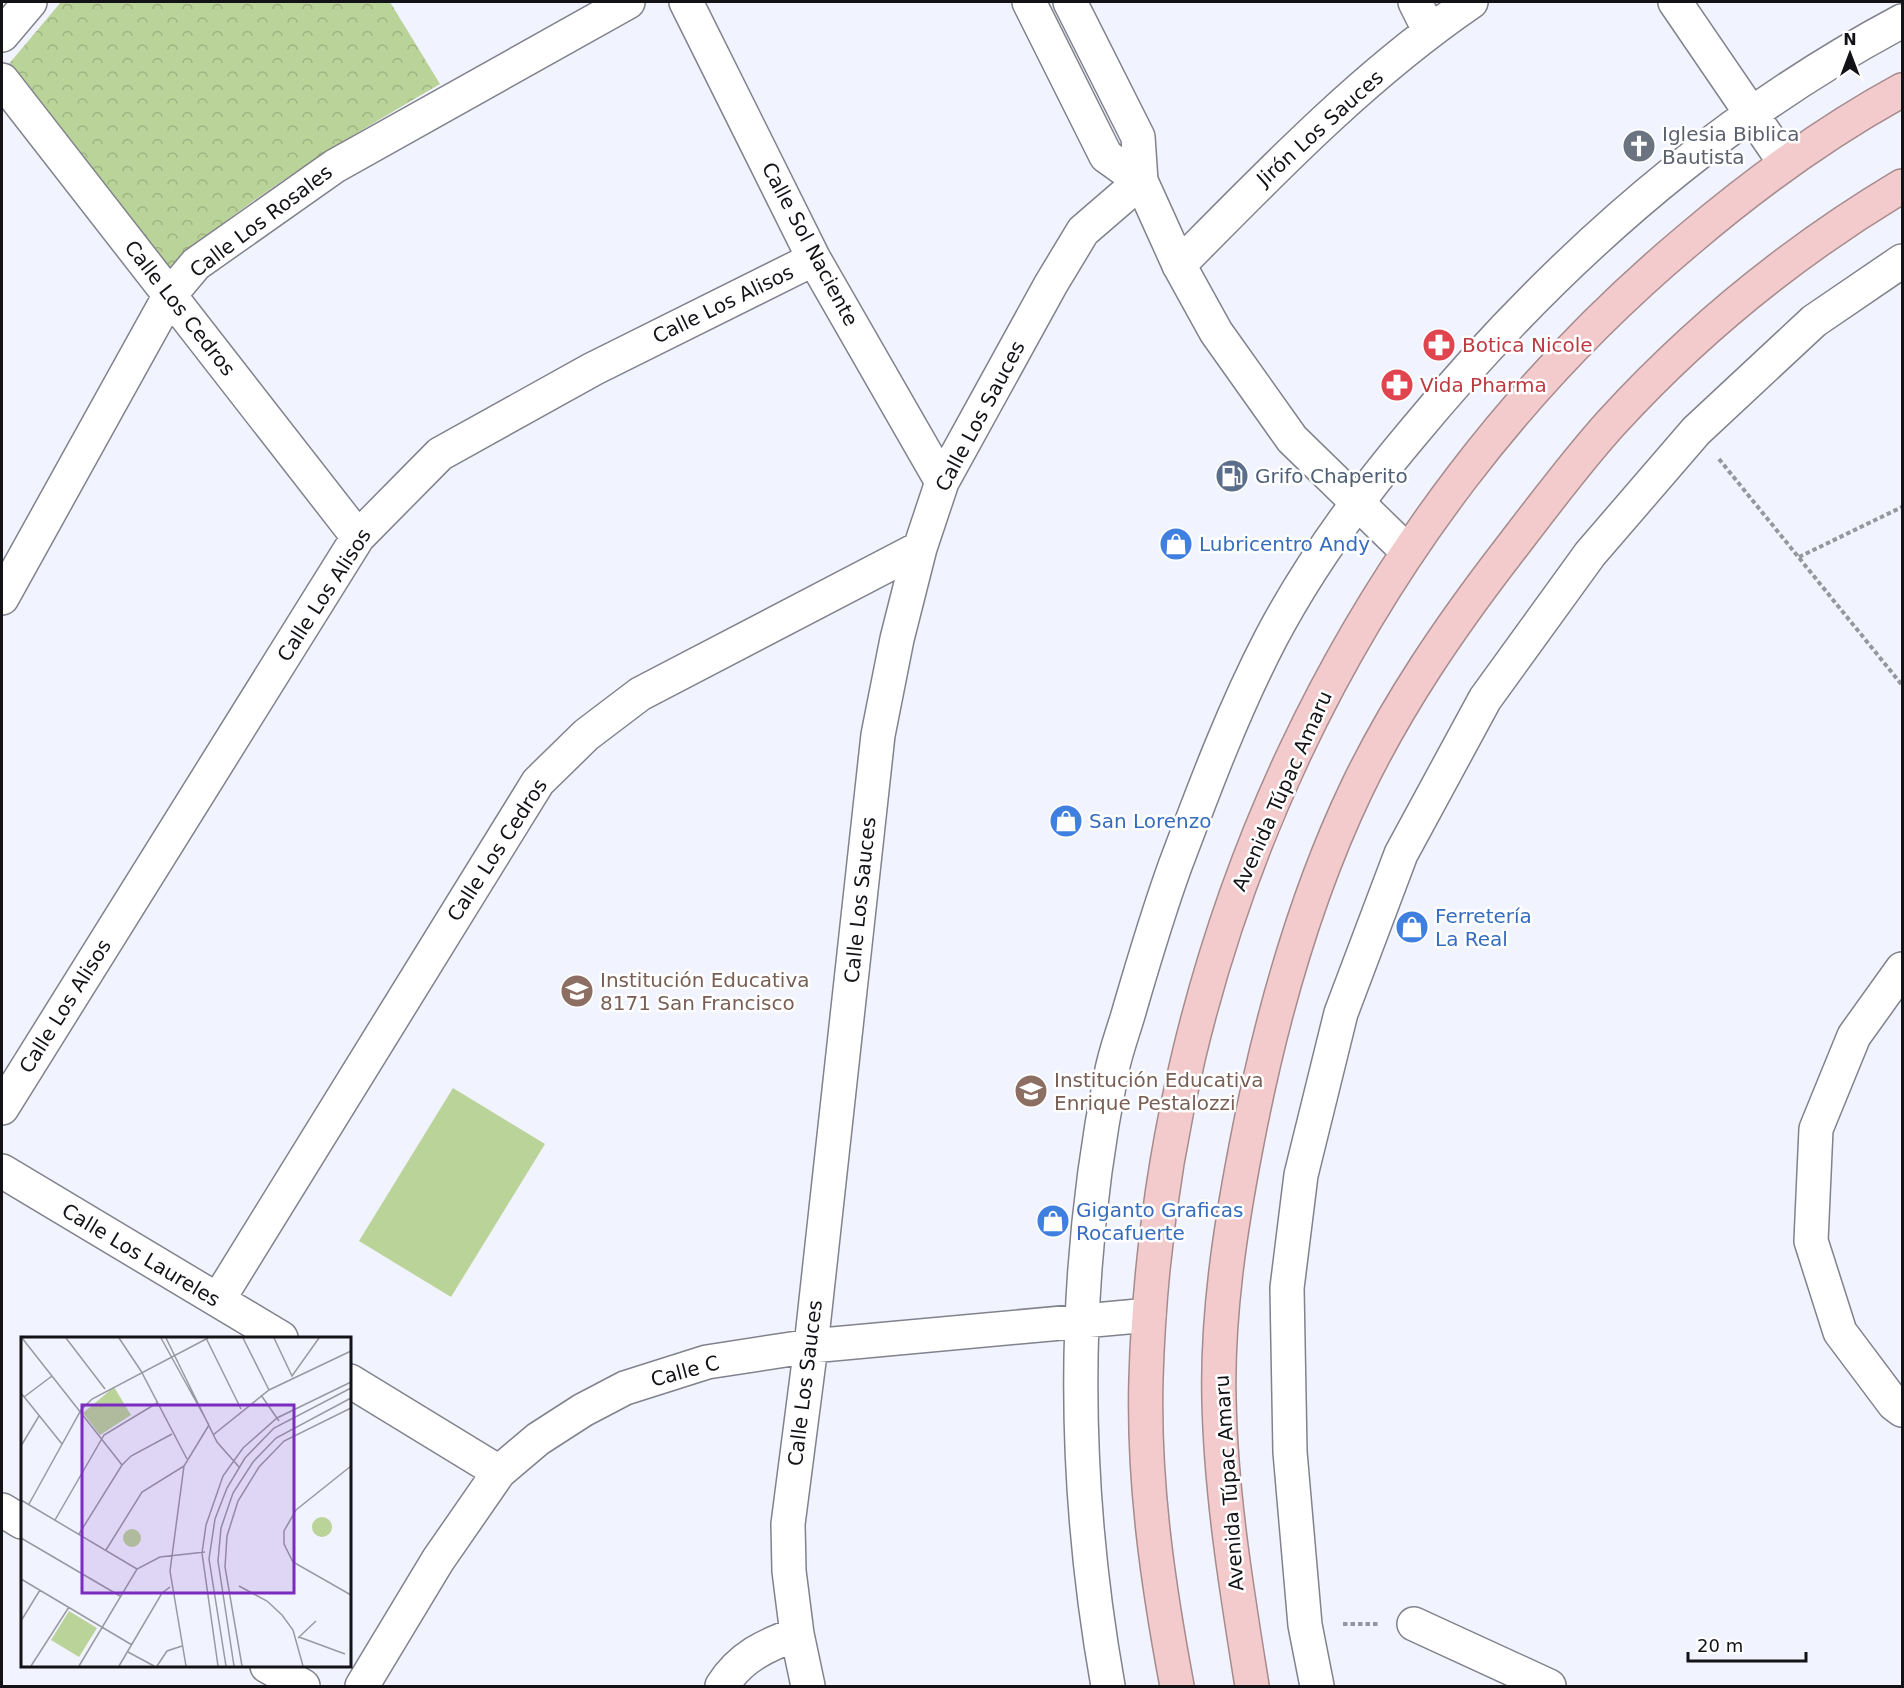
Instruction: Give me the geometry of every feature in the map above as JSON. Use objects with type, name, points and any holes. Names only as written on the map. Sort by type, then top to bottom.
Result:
[{"type":"highway","name":"Avenida Túpac Amaru","points":[[1177,1686],[1161,1599],[1149,1488],[1146,1383],[1149,1315],[1159,1211],[1173,1125],[1196,1019],[1228,915],[1262,825],[1301,738],[1344,655],[1408,552],[1473,463],[1580,339],[1654,268],[1730,205],[1785,163],[1902,90]]},
{"type":"highway","name":"Avenida Túpac Amaru","points":[[1252,1686],[1227,1513],[1219,1399],[1222,1311],[1237,1196],[1254,1104],[1272,1027],[1328,855],[1357,788],[1399,709],[1432,655],[1577,463],[1610,423],[1672,360],[1743,297],[1848,218],[1902,186]]},
{"type":"highway","points":[[1848,218],[1902,207]]},
{"type":"street","points":[[2,35],[30,2]]},
{"type":"street","name":"Calle Los Rosales","points":[[2,597],[170,295],[196,264],[334,166],[628,2]]},
{"type":"street","name":"Calle Sol Naciente","points":[[686,2],[814,259],[942,482]]},
{"type":"street","points":[[1029,2],[1106,156],[1141,181]]},
{"type":"street","points":[[1070,2],[1138,136],[1141,181],[1179,265],[1216,332],[1292,439],[1355,503],[1408,552]]},
{"type":"street","points":[[1415,2],[1429,30]]},
{"type":"street","name":"Jirón Los Sauces","points":[[1179,265],[1296,146],[1429,30],[1471,2]]},
{"type":"street","points":[[1675,2],[1785,163]]},
{"type":"street","points":[[1108,1686],[1088,1547],[1080,1433],[1080,1321],[1093,1198],[1111,1072],[1158,913],[1212,767],[1272,636],[1355,503],[1452,385],[1550,282],[1647,195],[1750,114],[1902,21]]},
{"type":"street","name":"Calle Los Cedros","points":[[2,80],[358,537]]},
{"type":"street","name":"Calle Los Sauces","points":[[808,1686],[797,1634],[789,1571],[788,1524],[811,1346],[878,735],[897,639],[920,548],[942,482],[1050,284],[1083,231],[1141,181]]},
{"type":"street","name":"Calle Los Alisos","points":[[2,1108],[358,537],[440,454],[592,369],[814,259]]},
{"type":"street","points":[[1317,1686],[1305,1624],[1290,1452],[1287,1288],[1301,1175],[1341,1013],[1401,854],[1485,699],[1590,554],[1696,431],[1814,321],[1902,261]]},
{"type":"street","name":"Calle Los Cedros","points":[[218,1300],[538,782],[586,735],[640,694],[920,548]]},
{"type":"street","points":[[1902,969],[1854,1036],[1816,1129],[1811,1241],[1840,1332],[1894,1404],[1902,1410]]},
{"type":"street","name":"Calle Los Laureles","points":[[2,1172],[279,1337]]},
{"type":"street","name":"Calle C","points":[[362,1686],[438,1560],[499,1472],[547,1433],[583,1410],[626,1388],[707,1362],[811,1346],[1149,1315]]},
{"type":"street","points":[[351,1381],[499,1472]]},
{"type":"street","points":[[2,1510],[21,1521]]},
{"type":"street","points":[[1414,1624],[1549,1686]]},
{"type":"street","points":[[722,1686],[745,1659],[767,1645],[797,1634]]},
{"type":"street","points":[[270,1667],[303,1686]]},
{"type":"path","points":[[1696,431],[1902,685]]},
{"type":"path","points":[[1799,557],[1902,507]]},
{"type":"path","points":[[1305,1624],[1414,1624]]},
{"type":"green space","points":[[61,2],[390,2],[440,84],[334,147],[265,193],[231,217],[167,269],[8,65]]},
{"type":"green space","points":[[453,1088],[545,1144],[451,1297],[359,1241]]},
{"type":"place","name":"Iglesia Biblica Bautista","points":[[1639,146]]},
{"type":"place","name":"Botica Nicole","points":[[1439,345]]},
{"type":"place","name":"Vida Pharma","points":[[1397,385]]},
{"type":"place","name":"Grifo Chaperito","points":[[1232,476]]},
{"type":"place","name":"Lubricentro Andy","points":[[1176,544]]},
{"type":"place","name":"San Lorenzo","points":[[1066,821]]},
{"type":"place","name":"Ferretería La Real","points":[[1412,927]]},
{"type":"place","name":"Institución Educativa 8171 San Francisco","points":[[577,991]]},
{"type":"place","name":"Institución Educativa Enrique Pestalozzi","points":[[1031,1091]]},
{"type":"place","name":"Giganto Graficas Rocafuerte","points":[[1053,1221]]}]
